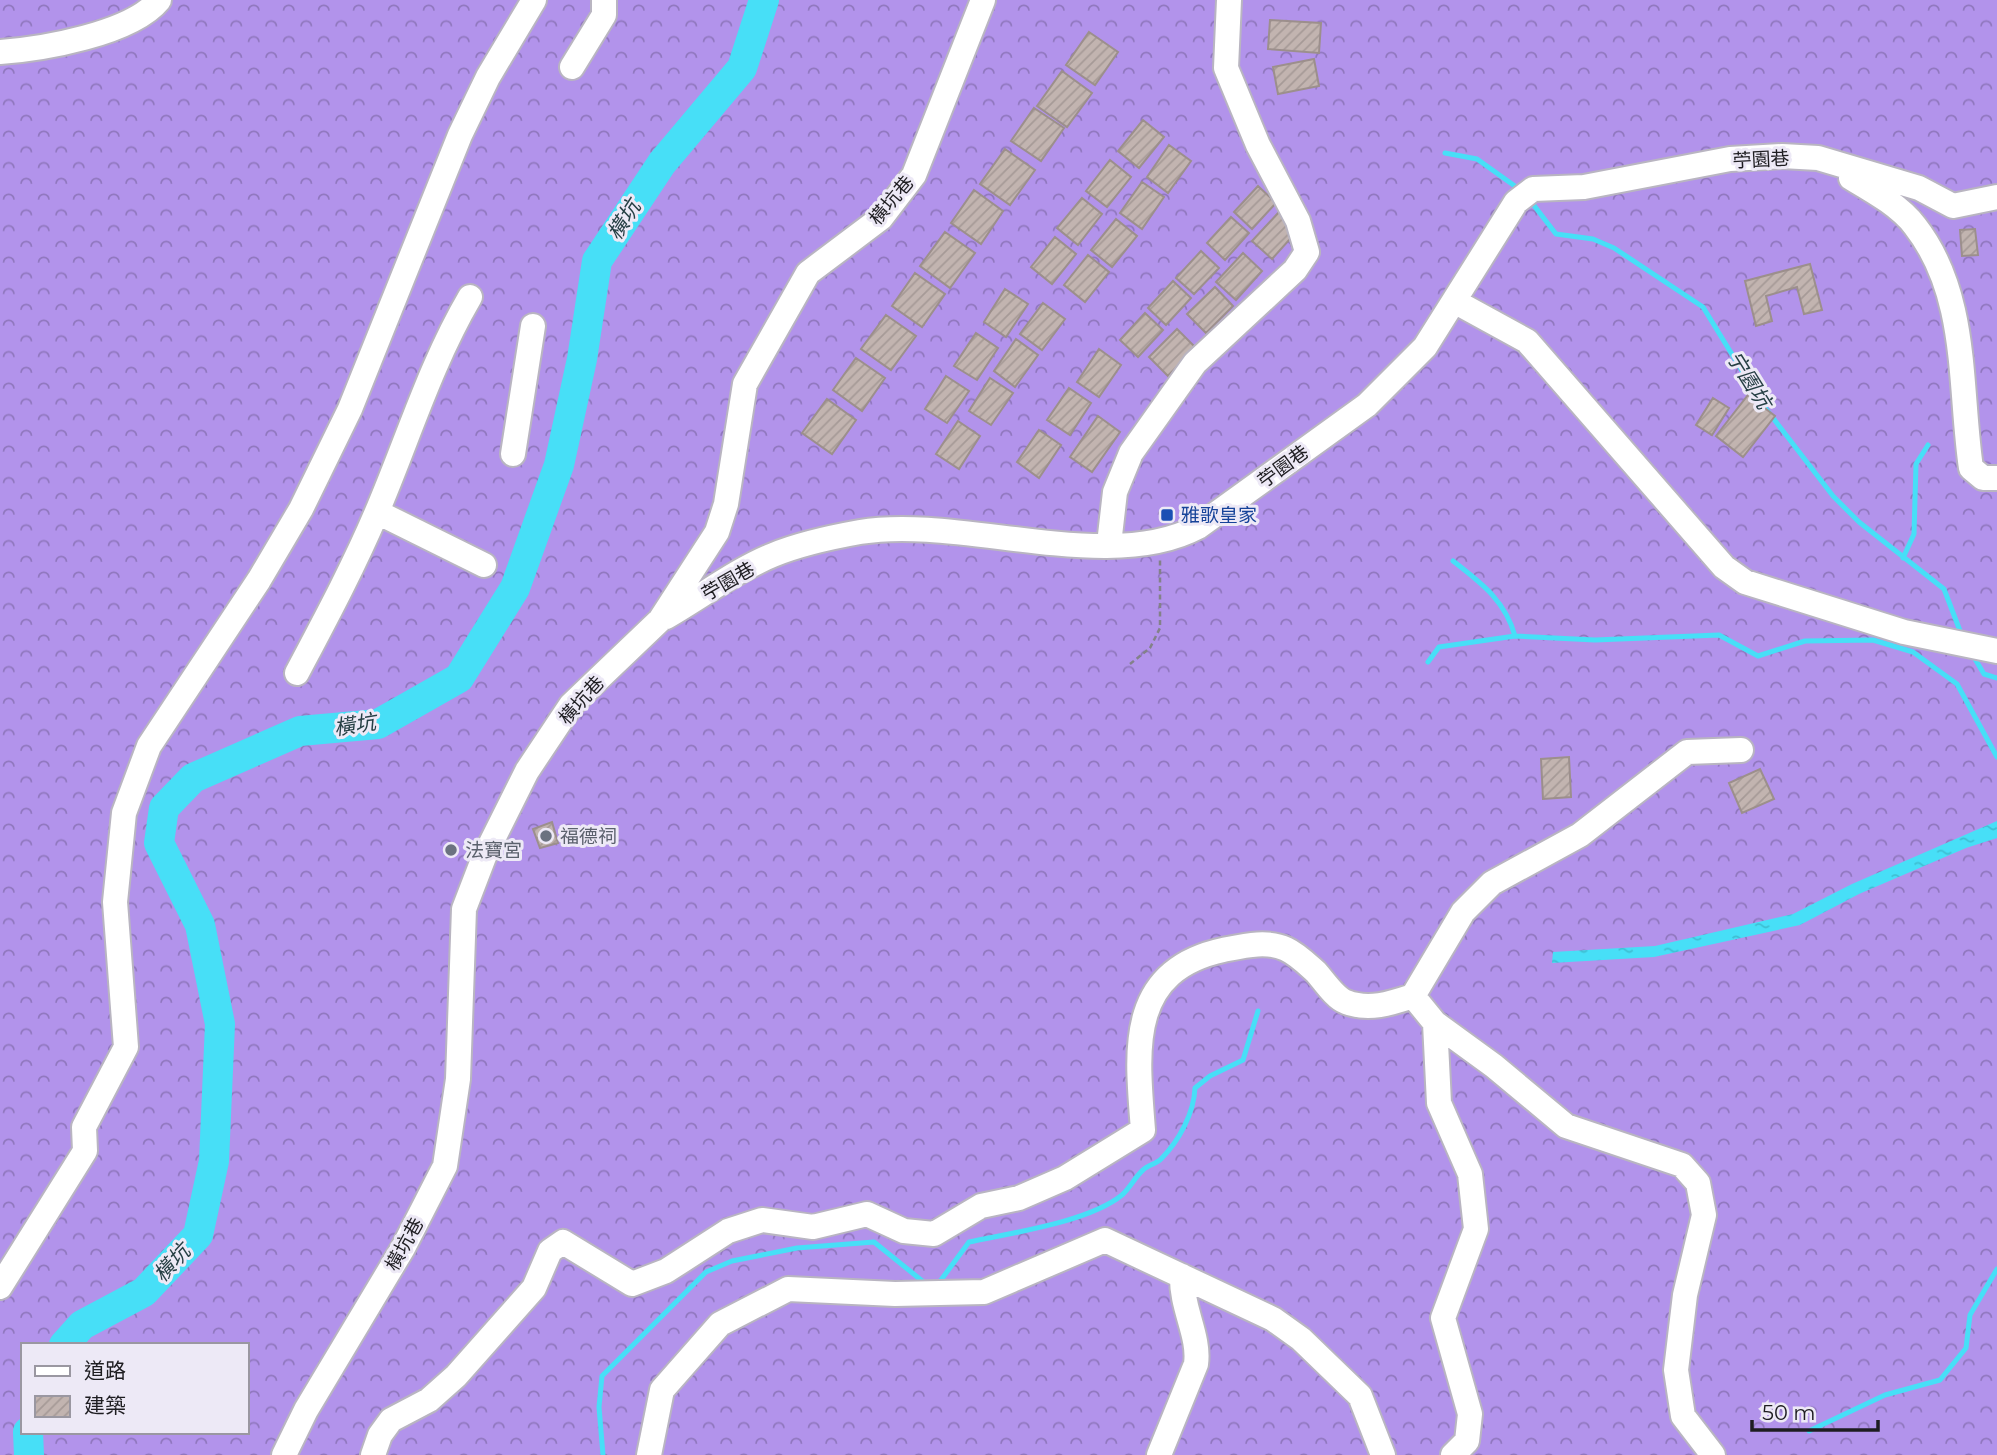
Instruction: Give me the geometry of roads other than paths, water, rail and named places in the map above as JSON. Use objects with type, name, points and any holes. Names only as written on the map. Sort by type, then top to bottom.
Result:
[{"type":"street","points":[[0,52],[42,49],[93,35],[138,17],[159,0]]},
{"type":"street","points":[[0,1287],[85,1151],[85,1127],[126,1047],[115,902],[124,813],[149,746],[258,580],[300,509],[350,409],[460,135],[488,76],[534,0]]},
{"type":"street","points":[[572,67],[604,15],[604,0]]},
{"type":"street","name":"橫坑巷","points":[[284,1455],[306,1410],[403,1248],[445,1166],[455,1121],[464,909],[484,857],[527,771],[571,705],[660,620],[718,532],[726,504],[745,384],[808,273],[881,218],[914,175],[983,0]]},
{"type":"street","points":[[1109,544],[1115,492],[1131,453],[1195,363],[1295,271],[1307,252],[1298,221],[1258,145],[1226,68],[1229,0]]},
{"type":"street","name":"苧園巷","points":[[660,620],[772,555],[862,531],[928,531],[1109,544],[1175,539],[1198,527],[1367,405],[1425,347],[1525,196],[1730,159],[1782,156],[1818,158],[1919,188],[1953,206],[1997,197]]},
{"type":"street","name":"苧園巷","points":[[1818,158],[1875,192],[1915,225],[1934,259],[1955,312],[1971,468],[1983,478],[1997,478]]},
{"type":"street","points":[[298,673],[377,512],[421,401],[470,297]]},
{"type":"street","points":[[1454,301],[1527,341],[1724,567],[1745,582],[1904,632],[1988,649]]},
{"type":"street","points":[[513,454],[533,326]]},
{"type":"street","points":[[377,512],[484,565]]},
{"type":"street","points":[[373,1455],[380,1435],[391,1420],[429,1400],[456,1376],[534,1288],[550,1251],[563,1242],[632,1284],[666,1271],[728,1231],[762,1220],[813,1227],[867,1214],[904,1231],[934,1234],[981,1206],[1019,1198],[1065,1178],[1143,1130],[1137,1057],[1142,1019],[1161,985],[1194,956],[1252,944],[1286,949],[1306,963],[1345,1002],[1382,1006],[1413,996],[1463,912],[1492,883],[1580,835],[1687,752],[1741,750]]},
{"type":"street","points":[[1413,996],[1435,1023],[1494,1066],[1566,1126],[1682,1165],[1698,1183],[1704,1215],[1685,1295],[1676,1370],[1683,1416],[1713,1455]]},
{"type":"street","points":[[1435,1023],[1439,1103],[1470,1174],[1476,1228],[1443,1318],[1470,1414],[1467,1441],[1453,1455]]},
{"type":"street","points":[[649,1455],[662,1390],[720,1324],[788,1289],[895,1294],[984,1292],[1105,1240],[1273,1319],[1301,1339],[1360,1396],[1383,1455]]},
{"type":"street","points":[[1159,1455],[1196,1364],[1198,1351],[1181,1297],[1182,1276]]},
{"type":"water","points":[[1997,821],[1997,838],[1966,848],[1859,894],[1800,925],[1654,957],[1552,963],[1553,952],[1655,946],[1793,914],[1852,884]]},
{"type":"waterway","name":"橫坑","points":[[66,1343],[82,1325],[144,1292],[198,1235],[214,1161],[220,1024],[200,925],[159,843],[164,808],[193,778],[300,731],[378,724],[459,678],[515,588],[559,465],[582,359],[597,261],[662,163],[742,68],[764,0]]},
{"type":"waterway","name":"宁園坑","points":[[1445,153],[1477,159],[1519,189]]},
{"type":"waterway","name":"宁園坑","points":[[1529,199],[1556,234],[1593,239],[1614,248],[1703,307],[1763,405],[1833,496],[1859,522],[1944,589],[1962,636]]},
{"type":"waterway","points":[[1903,558],[1914,534],[1916,464],[1928,445]]},
{"type":"waterway","points":[[1453,561],[1491,593],[1505,612],[1515,636]]},
{"type":"waterway","points":[[1428,662],[1439,647],[1515,636],[1595,640],[1719,635],[1758,656],[1805,641],[1873,640],[1913,652],[1957,684],[1997,757]]},
{"type":"waterway","name":"宁園坑","points":[[1972,654],[1984,674],[1997,678]]},
{"type":"waterway","points":[[938,1284],[969,1242],[1070,1219],[1108,1204],[1122,1195],[1145,1168],[1161,1159],[1174,1144],[1189,1117],[1195,1088],[1210,1076],[1243,1060],[1258,1011]]},
{"type":"waterway","points":[[603,1455],[599,1407],[602,1376],[706,1272],[732,1261],[797,1248],[874,1242],[926,1284]]},
{"type":"waterway","points":[[1809,1431],[1885,1395],[1940,1380],[1966,1348],[1970,1315],[1997,1269]]},
{"type":"waterway","name":"橫坑","points":[[28,1434],[29,1455]]},
{"type":"place","name":"雅歌皇家","points":[[1167,515]]},
{"type":"place","name":"福德祠","points":[[546,836]]},
{"type":"place","name":"法寶宮","points":[[451,850]]}]
